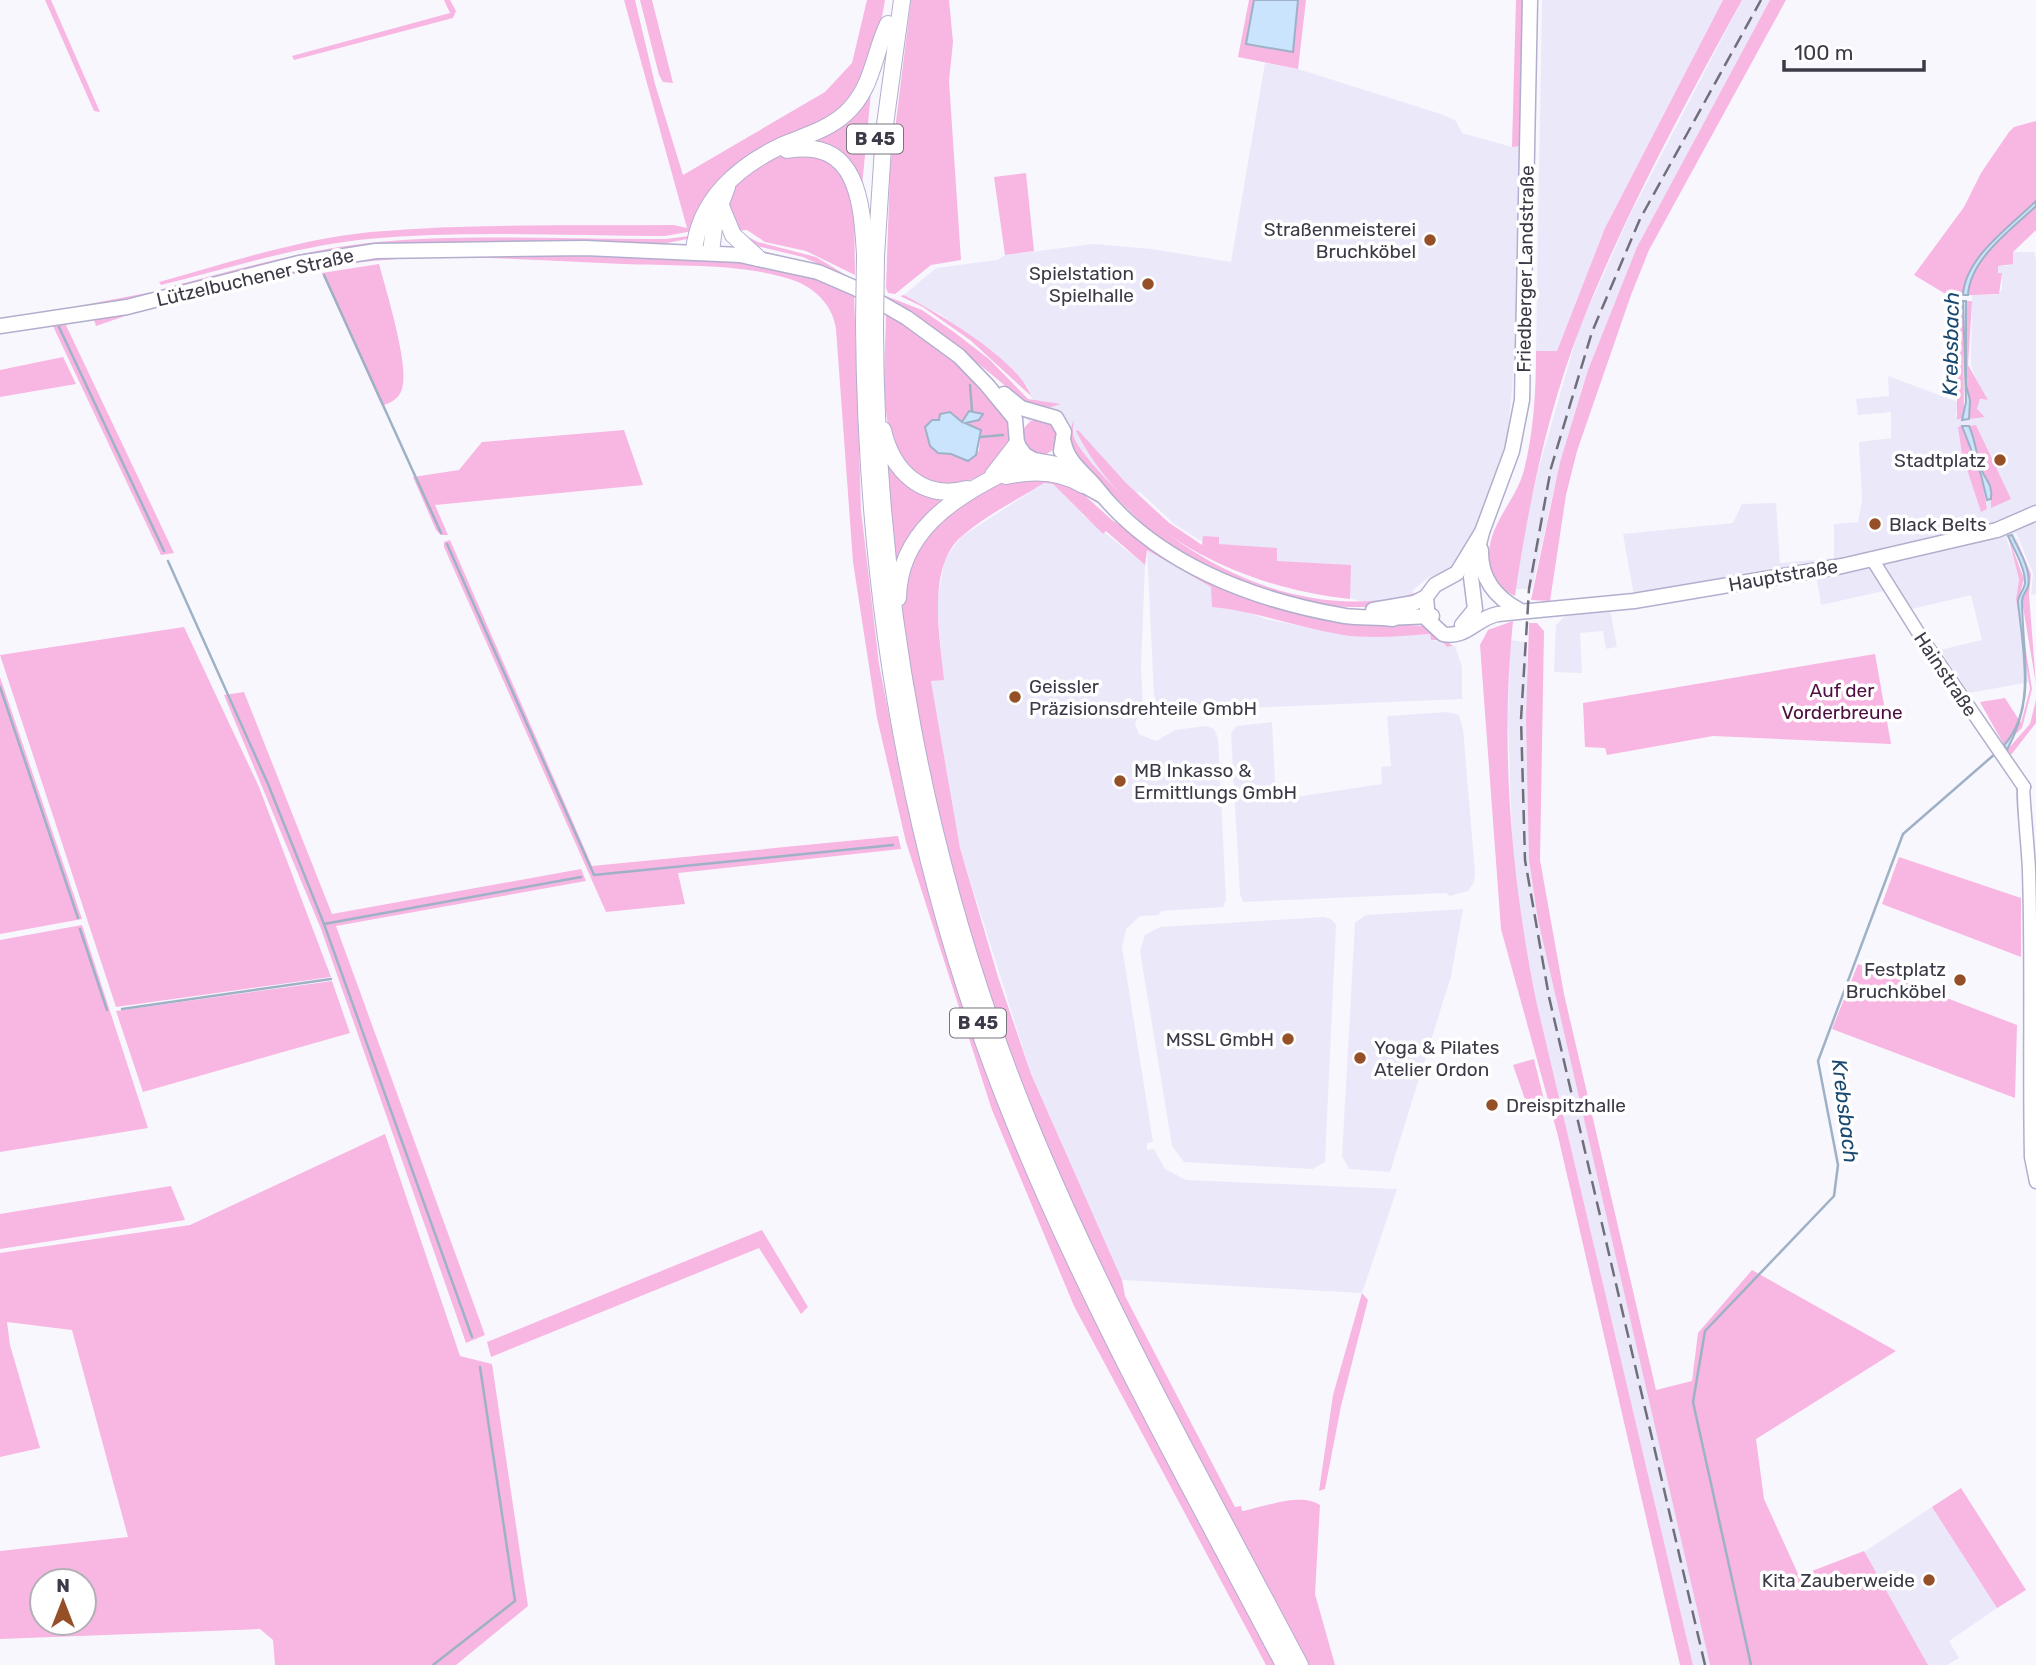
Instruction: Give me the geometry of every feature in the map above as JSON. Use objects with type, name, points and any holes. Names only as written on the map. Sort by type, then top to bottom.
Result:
[{"type":"highway","name":"B 45","points":[[892,0],[870,256],[870,508],[888,664],[921,830],[957,960],[1015,1124],[1071,1252],[1284,1665]]},
{"type":"highway","name":"B 45","points":[[870,256],[902,0]]},
{"type":"highway","points":[[694,251],[698,230],[707,207],[732,178],[767,153],[822,129],[850,109],[871,78],[888,23]]},
{"type":"highway","points":[[767,153],[794,149],[815,150],[834,158],[848,170],[860,197],[870,256]]},
{"type":"highway","points":[[711,252],[715,219],[732,178]]},
{"type":"highway","points":[[721,206],[733,235],[758,258]]},
{"type":"highway","name":"B 45","points":[[869,326],[886,557],[897,632],[941,857],[986,1006],[1026,1114],[1112,1306],[1300,1665]]},
{"type":"highway","points":[[875,403],[889,451],[910,480],[928,489],[947,492],[1019,473],[1043,472],[1067,477],[1083,485]]},
{"type":"highway","points":[[986,480],[1017,437]]},
{"type":"highway","points":[[897,632],[900,577],[910,547],[934,516],[986,480],[1028,458]]},
{"type":"main road","name":"Friedberger Landstraße","points":[[1428,620],[1443,626],[1456,627],[1473,614],[1471,577],[1482,532],[1512,451],[1523,386],[1530,0]]},
{"type":"main road","name":"Lützelbuchener Straße","points":[[0,326],[127,307],[288,265],[352,254],[492,247],[711,252],[758,258],[818,272],[889,306],[952,351],[988,385]]},
{"type":"main road","points":[[988,385],[996,388],[1021,408],[1049,414],[1061,424],[1068,455],[1101,495],[1154,541],[1199,570],[1248,593],[1331,612],[1428,620],[1426,597],[1383,609],[1331,612]]},
{"type":"main road","points":[[988,385],[1015,419],[1017,437],[1028,458],[1062,465],[1083,485],[1101,495]]},
{"type":"main road","points":[[1017,437],[1026,418],[1041,413]]},
{"type":"main road","points":[[1047,460],[1060,451],[1064,443]]},
{"type":"main road","name":"Hauptstraße","points":[[1428,620],[1438,632],[1453,636],[1471,629],[1491,616],[1521,610],[1634,601],[1872,559],[2003,528],[2036,513]]},
{"type":"main road","name":"Friedberger Landstraße","points":[[1426,597],[1435,585],[1448,580],[1460,570],[1482,532]]},
{"type":"main road","points":[[1482,532],[1482,564],[1487,582],[1496,595],[1521,610]]},
{"type":"main road","points":[[1448,580],[1459,581],[1474,594]]},
{"type":"main road","name":"Hauptstraße","points":[[1474,594],[1496,607],[1521,610]]},
{"type":"street","name":"Hainstraße","points":[[1872,559],[1994,746],[2030,786]]},
{"type":"street","points":[[2030,786],[2021,794],[2032,803],[2028,839],[2031,1157],[2036,1182]]},
{"type":"shaded area","points":[[1542,0],[1723,0],[1605,228],[1557,351],[1536,351]]},
{"type":"shaded area","points":[[1742,0],[1770,0],[1637,247],[1588,370],[1560,462],[1532,589],[1516,589],[1525,526],[1539,467],[1579,329],[1629,217]]},
{"type":"shaded area","points":[[1265,63],[1298,69],[1441,114],[1456,121],[1462,133],[1512,147],[1521,146],[1516,349],[1507,440],[1475,531],[1450,573],[1429,577],[1413,590],[1418,620],[1230,559],[1174,524],[1140,492],[1109,496],[1023,416],[1033,403],[1028,387],[998,358],[943,316],[904,295],[936,268],[997,260],[1005,255],[1093,244],[1152,249],[1231,262]]},
{"type":"shaded area","points":[[2013,252],[2034,252],[2036,259],[2036,594],[2031,595],[2033,573],[2016,533],[2006,537],[2019,574],[2016,600],[2030,682],[1969,693],[1940,650],[1982,640],[1971,595],[1912,609],[1897,588],[1821,605],[1815,567],[1634,596],[1623,534],[1733,523],[1742,504],[1776,503],[1780,563],[1834,558],[1834,524],[1858,522],[1862,500],[1859,442],[1891,438],[1891,412],[1858,415],[1856,399],[1889,396],[1888,376],[1958,402],[1956,416],[1979,414],[1979,400],[1988,400],[1980,390],[1971,365],[1972,295],[1997,295],[2002,290],[2002,274],[1998,273],[1998,266],[2007,266]]},
{"type":"shaded area","points":[[1044,483],[1053,484],[1084,516],[1145,565],[1141,667],[1143,706],[1135,723],[1139,734],[1156,741],[1175,730],[1206,726],[1214,729],[1218,738],[1226,900],[1223,907],[1162,911],[1158,915],[1140,916],[1126,929],[1122,947],[1153,1142],[1147,1143],[1147,1150],[1154,1149],[1165,1169],[1186,1180],[1397,1189],[1362,1293],[1122,1280],[1031,1074],[960,848],[931,681],[943,679],[937,601],[945,559],[961,537]]},
{"type":"shaded area","points":[[1147,550],[1211,587],[1215,607],[1230,606],[1266,619],[1343,635],[1369,637],[1430,634],[1431,640],[1442,641],[1447,647],[1455,646],[1462,667],[1462,699],[1170,711],[1157,703],[1154,695]]},
{"type":"shaded area","points":[[1610,609],[1617,647],[1606,649],[1603,631],[1580,633],[1582,673],[1554,672],[1556,625],[1565,616]]},
{"type":"shaded area","points":[[1510,640],[1527,642],[1529,860],[1538,920],[1710,1665],[1693,1665],[1520,923],[1513,862],[1508,721]]},
{"type":"shaded area","points":[[1447,712],[1459,715],[1463,729],[1475,873],[1474,882],[1468,891],[1450,896],[1446,893],[1243,902],[1240,894],[1231,733],[1237,726],[1272,722],[1276,800],[1382,784],[1381,767],[1391,766],[1387,716]]},
{"type":"shaded area","points":[[1463,909],[1451,976],[1390,1172],[1349,1169],[1342,1156],[1355,923],[1366,915]]},
{"type":"shaded area","points":[[1324,917],[1331,919],[1336,925],[1325,1162],[1313,1169],[1184,1162],[1172,1146],[1140,951],[1145,935],[1160,927]]},
{"type":"shaded area","name":"Kita Zauberweide","points":[[1932,1507],[1997,1608],[1949,1641],[1959,1658],[1947,1665],[1928,1665],[1864,1552]]},
{"type":"green space","points":[[45,0],[51,0],[100,112],[94,111]]},
{"type":"green space","points":[[444,0],[450,0],[456,11],[453,18],[294,60],[292,56],[450,13]]},
{"type":"green space","points":[[624,0],[635,0],[655,84],[683,175],[825,92],[852,63],[867,0],[885,0],[879,34],[860,87],[837,114],[767,145],[693,231],[665,236],[480,234],[368,239],[290,252],[161,285],[159,282],[290,246],[371,232],[523,226],[674,225],[687,228]]},
{"type":"green space","points":[[640,0],[652,0],[673,83],[663,82],[659,75]]},
{"type":"green space","points":[[911,0],[949,0],[953,42],[949,81],[961,260],[931,265],[895,294],[888,293],[886,288],[890,170]]},
{"type":"green space","points":[[1249,0],[1254,0],[1246,44],[1292,52],[1298,0],[1306,0],[1298,69],[1238,57]]},
{"type":"green space","points":[[1516,0],[1524,0],[1521,146],[1512,147]]},
{"type":"green space","points":[[1723,0],[1742,0],[1635,203],[1597,286],[1568,360],[1540,460],[1515,596],[1502,588],[1493,574],[1489,559],[1490,546],[1493,533],[1524,470],[1534,410],[1536,351],[1557,351],[1605,228]]},
{"type":"green space","points":[[1770,0],[1786,0],[1649,250],[1631,295],[1577,451],[1566,495],[1550,601],[1531,600],[1560,462],[1588,370],[1637,247]]},
{"type":"green space","points":[[871,92],[862,186],[804,141]]},
{"type":"green space","points":[[2036,121],[2036,230],[2013,252],[2013,264],[1998,266],[1998,273],[2002,273],[1999,294],[1949,296],[1914,275],[1964,207],[1981,173],[2009,132],[2014,127]]},
{"type":"green space","points":[[801,152],[834,163],[854,194],[855,275],[806,251],[765,242],[747,230],[734,231],[728,202],[733,188],[759,166]]},
{"type":"green space","points":[[1026,173],[1034,251],[1005,255],[994,177]]},
{"type":"green space","points":[[742,234],[758,242],[816,257],[854,280],[803,257],[752,245]]},
{"type":"green space","points":[[689,236],[687,239],[667,243],[455,243],[368,246],[167,291],[165,288],[291,256],[368,243],[442,238],[666,239]]},
{"type":"green space","points":[[586,253],[688,258],[755,265],[822,280],[854,292],[861,510],[879,664],[904,793],[951,961],[1050,1222],[1092,1315],[1278,1665],[1266,1665],[1074,1306],[992,1110],[906,842],[877,718],[853,562],[836,329],[828,307],[812,290],[798,282],[735,268],[434,258],[358,262],[321,268],[322,263],[352,258]]},
{"type":"green space","points":[[379,264],[396,328],[404,378],[399,395],[382,406],[322,273]]},
{"type":"green space","points":[[309,266],[310,270],[128,315],[96,326],[93,317]]},
{"type":"green space","points":[[152,292],[151,295],[0,321]]},
{"type":"green space","points":[[904,295],[956,325],[995,353],[1023,382],[1031,396],[970,340],[923,307],[900,296]]},
{"type":"green space","points":[[886,296],[922,310],[954,332],[989,359],[1028,399],[1061,404],[1051,407],[1030,406],[963,351]]},
{"type":"green space","points":[[1957,301],[1963,301],[1964,417],[1957,420]]},
{"type":"green space","points":[[1966,301],[1972,301],[1968,365],[1988,400],[1980,399],[1977,409],[1985,417],[1969,419],[1966,385]]},
{"type":"green space","points":[[886,311],[954,361],[1012,426],[1009,447],[988,471],[958,484],[942,485],[913,475],[902,463],[894,448],[886,410]],"holes":[[[969,411],[975,411],[974,421],[967,421],[966,424],[981,430],[979,451],[938,453],[927,437],[932,420],[962,423]]]},
{"type":"green space","points":[[64,321],[174,553],[161,555],[52,324]]},
{"type":"green space","points":[[63,357],[76,384],[0,397],[0,370]]},
{"type":"green space","points":[[1040,419],[1053,424],[1058,437],[1053,450],[1040,455],[1027,450],[1022,437],[1027,424]]},
{"type":"green space","points":[[1074,419],[1073,432],[1079,447],[1114,487],[1150,520],[1184,545],[1220,566],[1259,584],[1299,595],[1340,601],[1381,600],[1422,591],[1418,596],[1385,604],[1342,607],[1269,593],[1222,575],[1179,552],[1160,538],[1084,466],[1073,450],[1071,430]]},
{"type":"green space","points":[[1976,425],[2011,499],[1991,508],[1989,488],[1969,426]]},
{"type":"green space","points":[[1962,426],[1981,475],[1987,509],[1981,512],[1962,454],[1958,427]]},
{"type":"green space","points":[[624,430],[643,485],[435,505],[448,535],[441,535],[436,530],[413,477],[459,470],[482,442]]},
{"type":"green space","points":[[1078,430],[1127,484],[1168,522],[1202,545],[1203,536],[1219,537],[1219,544],[1277,548],[1277,561],[1351,565],[1350,599],[1309,593],[1269,582],[1229,568],[1192,549],[1157,526],[1125,499],[1098,467],[1076,431]]},
{"type":"green space","points":[[891,464],[951,496],[895,568],[887,465]]},
{"type":"green space","points":[[1030,475],[1073,485],[1112,520],[1174,560],[1359,622],[1425,626],[1453,646],[1447,647],[1441,640],[1431,640],[1430,634],[1376,637],[1343,635],[1212,607],[1211,587],[1147,550],[1145,565],[1106,531],[1103,534],[1053,484],[1044,483],[971,528],[951,549],[943,565],[939,584],[938,624],[944,680],[931,681],[960,848],[998,977],[1031,1074],[1122,1280],[1125,1296],[1235,1507],[1241,1506],[1242,1511],[1293,1500],[1312,1501],[1320,1505],[1315,1594],[1335,1665],[1307,1665],[1150,1371],[1113,1296],[1044,1144],[1014,1067],[979,962],[949,855],[908,665],[904,641],[903,597],[917,552],[930,533],[947,516],[965,501],[986,490]]},
{"type":"green space","points":[[2014,534],[2031,574],[2029,595],[2036,684],[2022,601],[2028,586],[2028,575]]},
{"type":"green space","points":[[2008,536],[2024,579],[2018,601],[2032,689],[2022,728],[2004,745],[1980,702],[2005,698],[2021,723],[2030,689],[2016,599],[2019,579]]},
{"type":"green space","points":[[450,540],[592,866],[898,836],[901,849],[678,873],[685,904],[606,912],[444,547],[444,542]]},
{"type":"green space","points":[[1513,621],[1508,716],[1510,811],[1527,954],[1693,1665],[1680,1665],[1558,1136],[1501,929],[1480,645],[1488,630]]},
{"type":"green space","points":[[1529,623],[1537,623],[1544,631],[1540,860],[1564,994],[1656,1390],[1692,1381],[1698,1333],[1752,1270],[1896,1351],[1756,1439],[1764,1499],[1799,1576],[1864,1551],[1928,1665],[1710,1665],[1538,920],[1529,860],[1526,719]]},
{"type":"green space","points":[[184,627],[259,787],[331,977],[116,1007],[0,655]]},
{"type":"green space","name":"Auf der Vorderbreune","points":[[1875,654],[1891,744],[1713,736],[1607,755],[1605,748],[1585,747],[1583,703]]},
{"type":"green space","points":[[0,677],[82,919],[0,934]]},
{"type":"green space","points":[[244,692],[332,914],[581,869],[586,881],[336,926],[485,1335],[466,1343],[321,929],[224,695]]},
{"type":"green space","points":[[2036,700],[2036,723],[2011,755],[2007,750],[2030,724]]},
{"type":"green space","points":[[1899,857],[2021,898],[2021,957],[1882,904]]},
{"type":"green space","points":[[82,925],[148,1128],[0,1152],[0,940]]},
{"type":"green space","points":[[1858,964],[2017,1025],[2015,1098],[1832,1029]]},
{"type":"green space","points":[[332,981],[350,1033],[143,1092],[116,1011]]},
{"type":"green space","points":[[1534,1059],[1545,1104],[1528,1108],[1513,1065]]},
{"type":"green space","points":[[385,1134],[460,1356],[492,1364],[528,1606],[456,1665],[275,1665],[273,1640],[260,1629],[98,1635],[98,1567],[28,1567],[28,1637],[52,1637],[0,1639],[0,1551],[128,1537],[72,1330],[7,1322],[10,1345],[40,1448],[0,1457],[0,1253],[190,1225]]},
{"type":"green space","points":[[171,1186],[185,1220],[0,1249],[0,1214]]},
{"type":"green space","points":[[762,1230],[808,1307],[801,1314],[759,1248],[491,1357],[487,1342]]},
{"type":"green space","points":[[1362,1293],[1368,1300],[1341,1406],[1325,1489],[1319,1491],[1333,1395]]},
{"type":"green space","points":[[1961,1488],[2026,1590],[1997,1608],[1932,1507]]},
{"type":"water","points":[[1254,0],[1298,0],[1293,52],[1246,44]]},
{"type":"water","points":[[2036,201],[2036,206],[1984,257],[1970,282],[1968,295],[1963,295],[1966,281],[1980,255]]},
{"type":"water","points":[[1963,301],[1966,301],[1966,385],[1970,400],[1969,419],[1962,420],[1966,402]]},
{"type":"water","points":[[969,411],[983,414],[979,420],[965,423],[981,430],[976,455],[968,461],[951,454],[938,453],[930,446],[925,427],[932,420],[939,420],[940,414],[950,412],[962,422]]},
{"type":"water","points":[[1962,426],[1969,426],[1981,469],[1990,486],[1991,499],[1987,500],[1981,475]]},
{"type":"water","points":[[2012,535],[2029,580],[2022,601],[2026,678],[2025,695],[2022,713],[2007,750],[2004,745],[2014,731],[2020,715],[2025,679],[2018,602],[2025,585],[2025,577],[2008,536]]},
{"type":"waterway","points":[[324,275],[441,533]]},
{"type":"waterway","points":[[59,327],[164,551]]},
{"type":"waterway","points":[[970,385],[972,411]]},
{"type":"waterway","points":[[980,437],[1003,435]]},
{"type":"waterway","points":[[447,544],[594,875],[893,845]]},
{"type":"waterway","points":[[168,561],[268,784],[324,924],[472,1337]]},
{"type":"waterway","points":[[0,687],[78,918]]},
{"type":"waterway","name":"Krebsbach","points":[[1751,1665],[1693,1402],[1705,1331],[1834,1196],[1838,1165],[1818,1061],[1903,834],[1996,753]]},
{"type":"waterway","points":[[324,924],[581,877]]},
{"type":"waterway","points":[[80,929],[107,1010]]},
{"type":"waterway","points":[[122,1009],[331,979]]},
{"type":"waterway","points":[[433,1665],[515,1601],[480,1367]]},
{"type":"railway","points":[[1705,1665],[1549,997],[1525,860],[1521,719],[1529,589],[1551,468],[1592,332],[1640,219],[1761,0]]},
{"type":"place","name":"Straßenmeisterei Bruchköbel","points":[[1430,240]]},
{"type":"place","name":"Spielstation Spielhalle","points":[[1148,284]]},
{"type":"place","name":"Stadtplatz","points":[[2000,460]]},
{"type":"place","name":"Black Belts","points":[[1875,524]]},
{"type":"place","name":"Geissler Präzisionsdrehteile GmbH","points":[[1015,697]]},
{"type":"place","name":"MB Inkasso & Ermittlungs GmbH","points":[[1120,781]]},
{"type":"place","name":"Festplatz Bruchköbel","points":[[1960,980]]},
{"type":"place","name":"MSSL GmbH","points":[[1288,1039]]},
{"type":"place","name":"Yoga & Pilates Atelier Ordon","points":[[1360,1058]]},
{"type":"place","name":"Dreispitzhalle","points":[[1492,1105]]},
{"type":"place","name":"Kita Zauberweide","points":[[1929,1580]]}]
